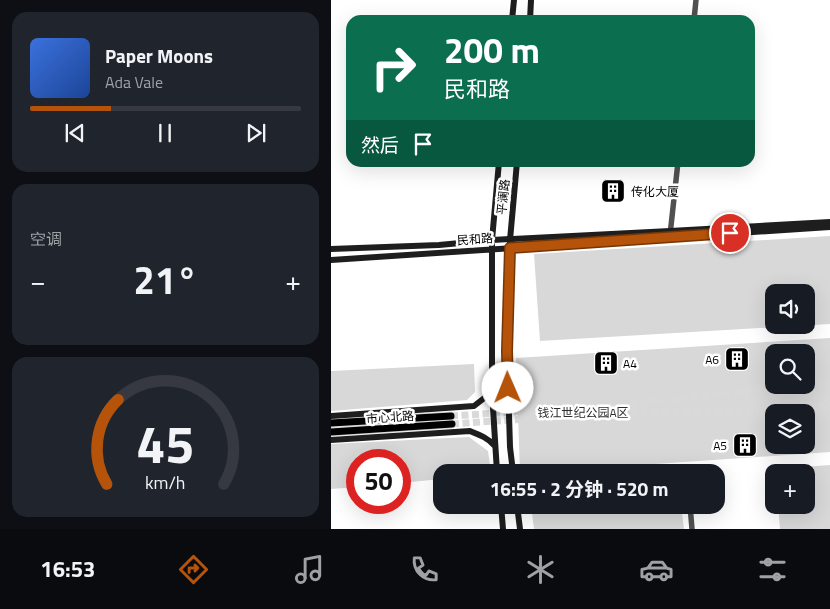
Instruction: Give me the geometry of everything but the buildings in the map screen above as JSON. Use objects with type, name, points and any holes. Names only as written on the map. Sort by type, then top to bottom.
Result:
[{"type":"main road","points":[[512,15],[514,0]]},
{"type":"main road","points":[[530,15],[531,0]]},
{"type":"main road","name":"平澜路","points":[[496,464],[492,392],[492,240],[499,167]]},
{"type":"main road","name":"平澜路","points":[[512,464],[507,373],[510,240],[517,167]]},
{"type":"main road","name":"民和路","points":[[331,260],[510,248],[830,222]]},
{"type":"main road","name":"民和路","points":[[331,249],[439,245],[492,240],[830,227]]},
{"type":"main road","points":[[331,416],[474,406],[492,392]]},
{"type":"main road","name":"市心北路","points":[[331,423],[451,420],[331,432]]},
{"type":"main road","points":[[331,440],[470,431],[490,440],[495,446]]},
{"type":"main road","points":[[502,514],[503,529]]},
{"type":"main road","points":[[518,514],[520,529]]},
{"type":"street","points":[[694,15],[696,0]]},
{"type":"street","points":[[670,234],[678,167]]},
{"type":"street","points":[[691,514],[692,529]]},
{"type":"green space","points":[[830,236],[830,324],[815,325],[815,284],[765,284],[765,328],[540,341],[534,254]]},
{"type":"green space","name":"钱江世纪公园A区","points":[[830,338],[830,452],[815,453],[815,404],[765,404],[765,454],[801,454],[655,464],[520,464],[516,358]]},
{"type":"green space","points":[[474,364],[475,392],[467,400],[331,411],[331,371]]},
{"type":"green space","points":[[469,437],[488,451],[490,464],[433,464],[433,480],[411,482],[411,449],[346,449],[346,488],[331,489],[331,444]]},
{"type":"green space","points":[[830,465],[830,529],[780,529],[779,514],[815,514],[815,466]]},
{"type":"green space","points":[[532,514],[682,514],[684,529],[534,529]]},
{"type":"tunnel","points":[[815,383],[830,382]]},
{"type":"tunnel","points":[[451,416],[612,406],[765,389]]},
{"type":"tunnel","points":[[452,424],[612,413],[775,411],[830,405]]},
{"type":"place","name":"传化大厦","points":[[613,191]]},
{"type":"place","name":"A6","points":[[737,359]]},
{"type":"place","name":"A4","points":[[606,363]]},
{"type":"place","name":"A5","points":[[745,445]]},
{"type":"route","points":[[508,388],[507,351],[510,248],[730,233]]}]
